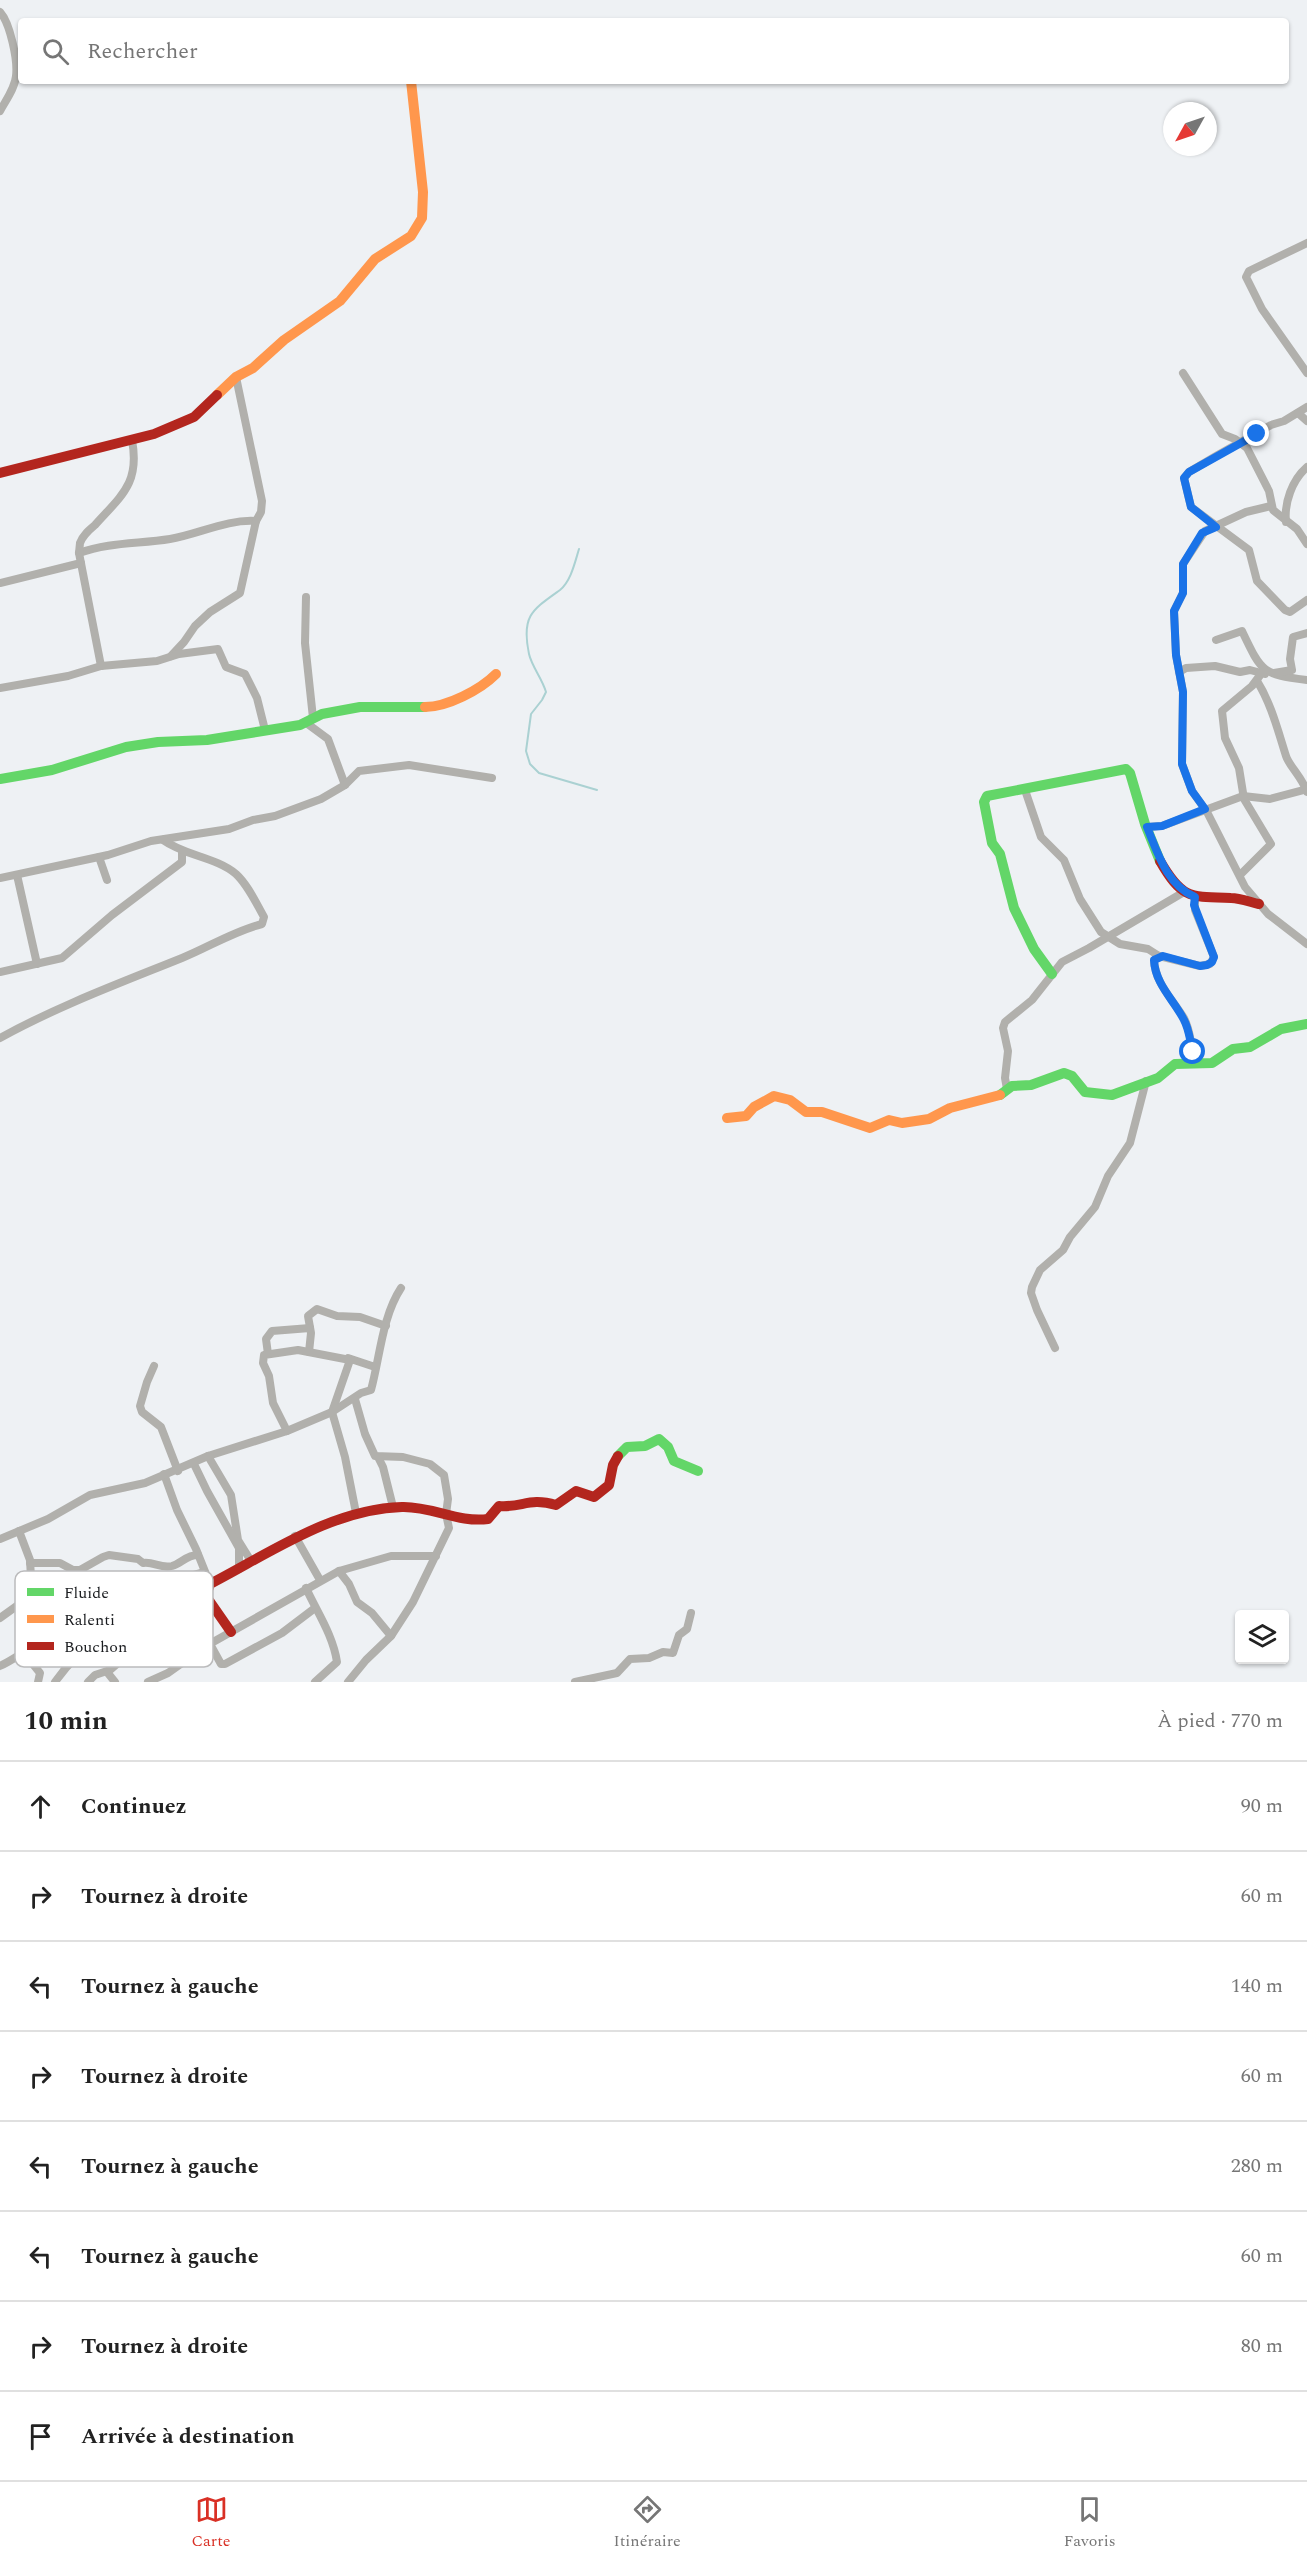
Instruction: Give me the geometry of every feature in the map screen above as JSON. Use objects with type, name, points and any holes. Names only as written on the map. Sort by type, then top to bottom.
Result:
[{"type":"street","points":[[0,12],[8,24],[17,76],[0,111]]},
{"type":"street","points":[[0,473],[154,434],[194,417],[236,377],[253,368],[284,340],[307,326],[340,300],[375,259],[417,230],[422,218],[422,170],[414,124],[411,84]]},
{"type":"street","points":[[1307,243],[1249,271],[1246,277],[1262,309],[1307,374]]},
{"type":"street","points":[[1184,373],[1221,433],[1242,443],[1269,491],[1271,506],[1286,522],[1299,531],[1307,544]]},
{"type":"street","points":[[170,657],[195,626],[240,592],[256,521],[261,512],[262,501],[236,377]]},
{"type":"street","points":[[1307,407],[1189,472],[1184,478],[1191,507],[1249,550],[1257,581],[1285,610],[1290,612],[1307,600]]},
{"type":"street","points":[[1298,413],[1307,422]]},
{"type":"street","points":[[101,666],[79,553],[82,538],[124,492],[132,479],[136,458],[132,440]]},
{"type":"street","points":[[1286,522],[1285,512],[1291,490],[1307,467]]},
{"type":"street","points":[[1271,506],[1236,516],[1202,533],[1182,567],[1183,593],[1174,611],[1184,731],[1182,764],[1192,791],[1205,809],[1245,887],[1282,926],[1307,944]]},
{"type":"street","points":[[79,553],[98,546],[170,539],[240,521],[256,521]]},
{"type":"street","points":[[0,583],[81,563]]},
{"type":"street","points":[[306,597],[305,643],[309,720],[328,739],[345,786]]},
{"type":"street","points":[[1216,640],[1242,631],[1263,672],[1278,677],[1307,680]]},
{"type":"street","points":[[1179,672],[1186,668],[1215,666],[1240,672],[1250,670],[1275,673],[1292,670],[1290,659],[1293,637],[1307,633]]},
{"type":"street","points":[[0,688],[68,676],[101,666],[157,661],[212,648],[218,649],[226,667],[245,674],[258,698],[265,730]]},
{"type":"street","points":[[1240,875],[1271,844],[1243,796],[1239,768],[1225,738],[1222,711],[1257,681],[1263,672]]},
{"type":"street","points":[[0,779],[52,770],[142,744],[198,741],[300,725],[309,720],[360,707],[432,707],[459,697],[490,680],[496,674]]},
{"type":"street","points":[[1147,827],[1162,826],[1243,796],[1270,799],[1307,790],[1287,758],[1277,725],[1257,681]]},
{"type":"street","points":[[0,878],[99,857],[141,843],[229,829],[253,820],[275,816],[321,799],[345,786],[359,771],[410,765],[492,778]]},
{"type":"street","points":[[1052,974],[1029,940],[1014,908],[1000,854],[992,843],[984,802],[987,796],[1126,769],[1130,773],[1147,827],[1166,871],[1184,892],[1195,897],[1233,898],[1259,904]]},
{"type":"street","points":[[1025,790],[1041,837],[1064,860],[1080,899],[1094,923],[1107,938],[1120,944],[1148,949],[1159,956],[1200,966],[1207,965],[1214,957],[1194,905],[1195,897]]},
{"type":"street","points":[[0,1038],[72,1002],[185,957],[248,927],[262,924],[264,917],[236,874],[223,866],[182,852],[163,840]]},
{"type":"street","points":[[0,972],[62,958],[112,915],[182,862],[182,852]]},
{"type":"street","points":[[99,857],[107,880]]},
{"type":"street","points":[[17,875],[37,964]]},
{"type":"street","points":[[1007,1089],[1005,1078],[1008,1051],[1003,1025],[1032,1000],[1062,962],[1184,892]]},
{"type":"street","points":[[1159,956],[1154,960],[1155,968],[1166,992],[1185,1021],[1193,1052],[1192,1064]]},
{"type":"street","points":[[727,1118],[746,1116],[754,1107],[774,1096],[790,1100],[806,1112],[822,1112],[870,1128],[889,1120],[902,1123],[929,1119],[950,1108],[998,1095],[1018,1084],[1038,1083],[1053,1075],[1065,1073],[1072,1076],[1082,1089],[1092,1094],[1112,1095],[1158,1078],[1175,1064],[1214,1062],[1228,1052],[1237,1048],[1250,1047],[1281,1029],[1307,1024]]},
{"type":"street","points":[[1055,1348],[1037,1310],[1031,1293],[1032,1287],[1040,1270],[1063,1250],[1070,1236],[1095,1207],[1108,1176],[1130,1143],[1146,1081]]},
{"type":"street","points":[[0,1539],[48,1519],[90,1495],[145,1483],[164,1474],[178,1471],[208,1456],[287,1431],[332,1412],[361,1393],[372,1389],[375,1367],[386,1326],[394,1299],[401,1288]]},
{"type":"street","points":[[309,1352],[308,1316],[317,1309],[337,1316],[360,1317],[386,1326]]},
{"type":"street","points":[[268,1354],[266,1339],[272,1331],[310,1328]]},
{"type":"street","points":[[287,1431],[272,1396],[269,1376],[263,1363],[264,1355],[287,1350],[350,1360]]},
{"type":"street","points":[[356,1513],[345,1457],[332,1412],[350,1360],[348,1358],[375,1367]]},
{"type":"street","points":[[154,1366],[140,1406],[142,1412],[161,1427],[171,1459],[178,1471]]},
{"type":"street","points":[[355,1399],[369,1443],[383,1467],[393,1508]]},
{"type":"street","points":[[213,1582],[295,1536],[356,1513],[393,1508],[427,1508],[467,1520],[486,1520],[499,1506],[510,1507],[524,1501],[539,1501],[556,1505],[576,1491],[592,1497],[597,1496],[609,1485],[613,1465],[619,1453],[627,1447],[645,1446],[659,1439],[668,1447],[674,1461],[698,1471]]},
{"type":"street","points":[[208,1456],[231,1495],[238,1540],[251,1561]]},
{"type":"street","points":[[349,1682],[391,1636],[413,1602],[449,1528],[444,1475],[430,1464],[403,1457],[378,1457]]},
{"type":"street","points":[[194,1464],[239,1548],[238,1569]]},
{"type":"street","points":[[164,1474],[204,1571]]},
{"type":"street","points":[[19,1531],[30,1571]]},
{"type":"street","points":[[295,1536],[320,1580]]},
{"type":"street","points":[[30,1563],[60,1563],[73,1570],[80,1570],[109,1555],[138,1559],[143,1563],[148,1562],[164,1567],[174,1566],[190,1555],[198,1555]]},
{"type":"street","points":[[213,1642],[339,1571],[391,1556],[435,1556]]},
{"type":"street","points":[[339,1571],[349,1584],[357,1602],[372,1613],[391,1636]]},
{"type":"street","points":[[306,1588],[328,1633],[337,1662],[315,1682]]},
{"type":"street","points":[[0,1618],[15,1607]]},
{"type":"street","points":[[214,1607],[231,1632]]},
{"type":"street","points":[[213,1649],[221,1664],[225,1664],[282,1634],[315,1608]]},
{"type":"street","points":[[575,1682],[617,1672],[630,1659],[649,1658],[663,1652],[672,1653],[678,1638],[687,1629],[691,1612]]},
{"type":"street","points":[[0,1666],[15,1658]]},
{"type":"street","points":[[35,1667],[40,1673],[38,1682]]},
{"type":"street","points":[[55,1682],[67,1667]]},
{"type":"street","points":[[88,1682],[95,1675],[106,1672],[112,1667]]},
{"type":"street","points":[[148,1682],[177,1667]]},
{"type":"street","points":[[106,1672],[115,1682]]},
{"type":"waterway","points":[[579,549],[567,582],[536,609],[528,622],[529,654],[546,692],[531,714],[526,751],[530,764],[539,773],[597,790]]},
{"type":"traffic: fast","points":[[0,779],[52,770],[126,747],[158,742],[207,740],[300,725],[322,714],[360,707],[425,707]]},
{"type":"traffic: fast","points":[[1052,974],[1034,949],[1014,908],[1000,854],[992,843],[984,802],[987,796],[1126,769],[1130,773],[1145,824],[1160,861]]},
{"type":"traffic: fast","points":[[1000,1095],[1012,1086],[1031,1085],[1064,1073],[1072,1076],[1085,1092],[1112,1095],[1158,1078],[1175,1064],[1212,1063],[1233,1049],[1250,1047],[1281,1029],[1307,1024]]},
{"type":"traffic: fast","points":[[618,1456],[627,1447],[645,1446],[659,1439],[668,1447],[674,1461],[698,1471]]},
{"type":"traffic: slow","points":[[217,395],[236,377],[253,368],[284,340],[340,301],[375,259],[411,236],[422,218],[423,192],[411,84]]},
{"type":"traffic: slow","points":[[425,707],[443,704],[463,696],[496,674]]},
{"type":"traffic: slow","points":[[727,1118],[746,1116],[754,1107],[774,1096],[790,1100],[806,1112],[822,1112],[870,1128],[889,1120],[902,1123],[929,1119],[950,1108],[1000,1095]]},
{"type":"traffic: jam","points":[[0,473],[154,434],[194,417],[217,395]]},
{"type":"traffic: jam","points":[[1160,861],[1175,883],[1188,893],[1259,904]]},
{"type":"traffic: jam","points":[[213,1582],[326,1524],[376,1510],[413,1507],[477,1520],[488,1519],[499,1506],[514,1506],[532,1502],[556,1505],[576,1491],[594,1497],[609,1485],[613,1465],[618,1456]]},
{"type":"traffic: jam","points":[[213,1606],[231,1632]]},
{"type":"route","points":[[1193,1052],[1185,1021],[1166,992],[1155,968],[1154,960],[1163,956],[1204,966],[1210,964],[1214,957],[1194,905],[1195,897],[1184,892],[1172,880],[1147,827],[1162,826],[1205,809],[1192,791],[1182,764],[1183,692],[1176,659],[1174,611],[1183,593],[1181,571],[1183,564],[1202,533],[1216,527],[1189,504],[1184,478],[1189,472],[1257,434]]}]
